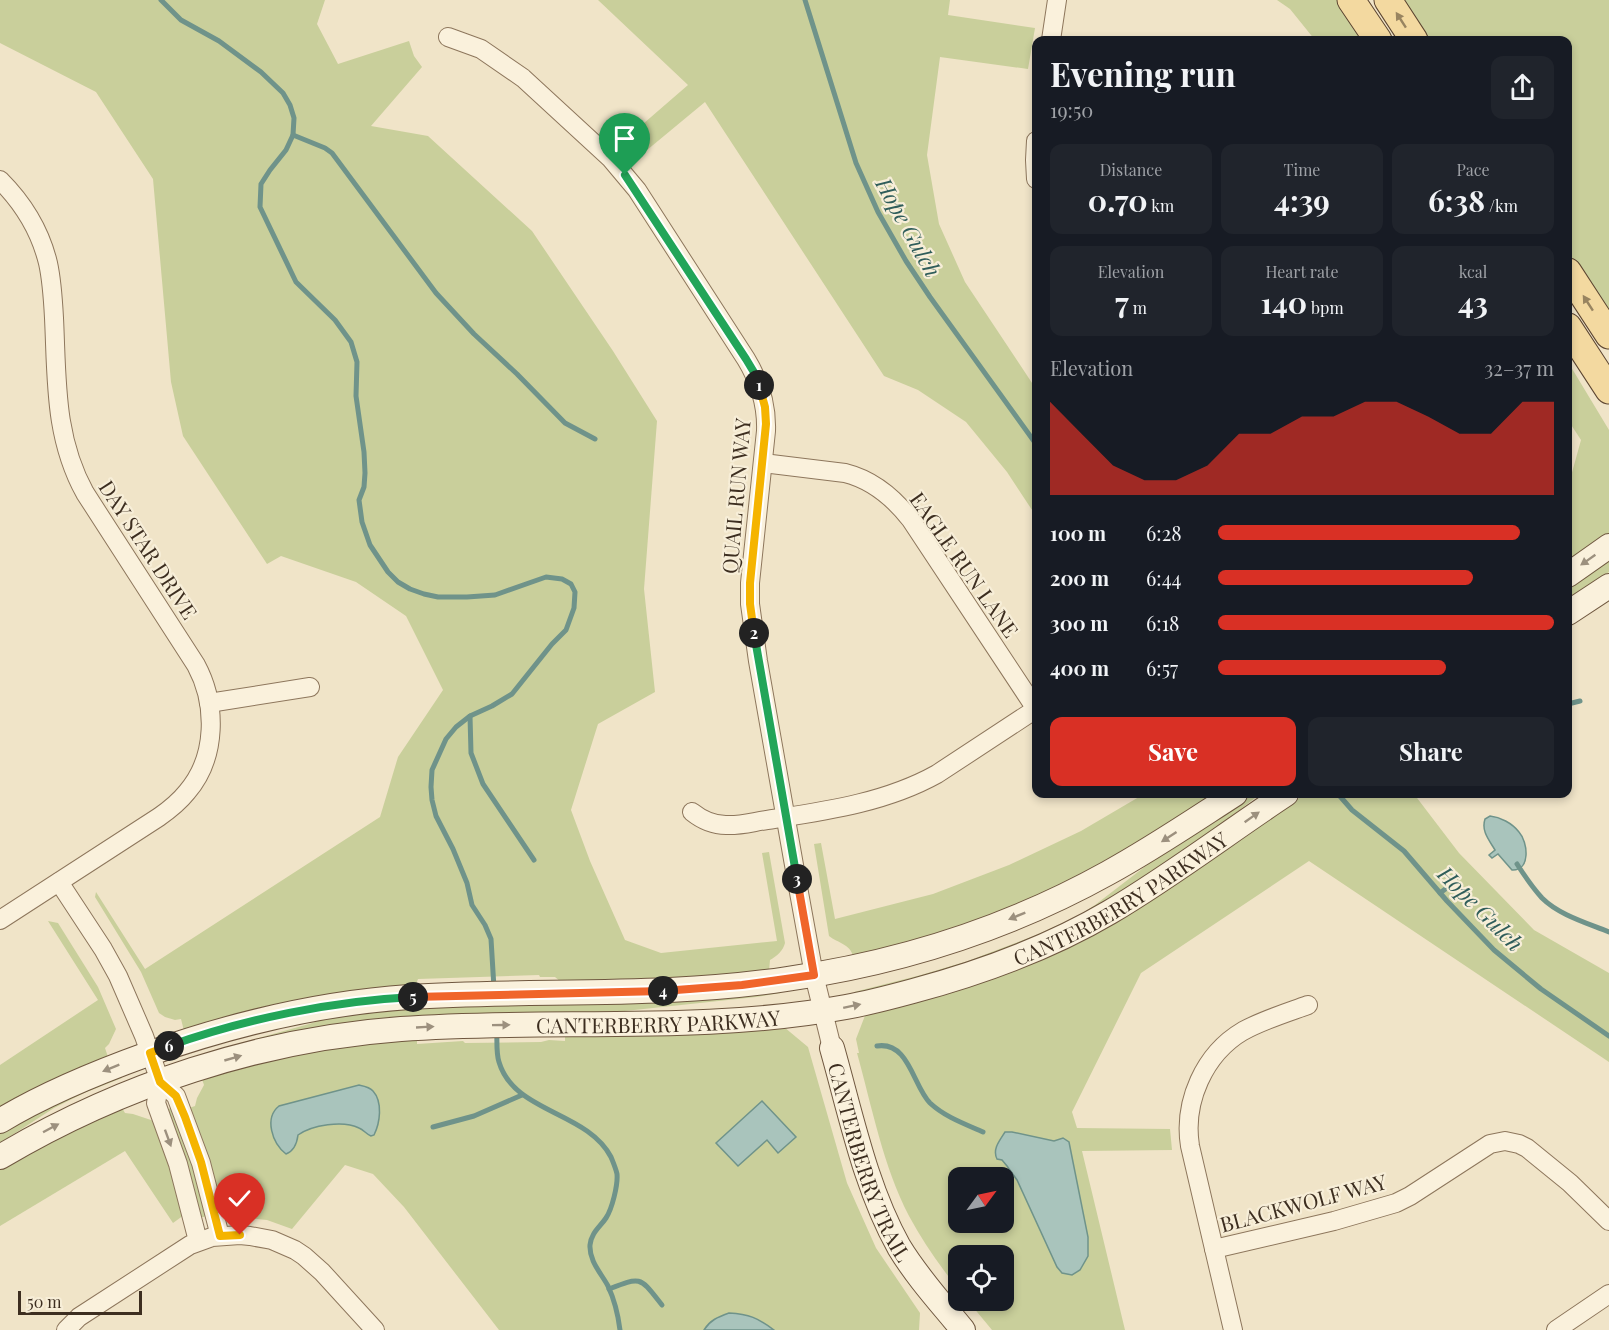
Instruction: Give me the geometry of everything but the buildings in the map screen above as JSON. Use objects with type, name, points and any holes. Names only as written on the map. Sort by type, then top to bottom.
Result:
[{"type":"main road","points":[[1351,0],[1375,36]]},
{"type":"main road","points":[[1388,0],[1411,36]]},
{"type":"main road","points":[[1572,278],[1609,335]]},
{"type":"main road","points":[[1572,333],[1609,390]]},
{"type":"street","points":[[1052,36],[1057,0]]},
{"type":"street","name":"QUAIL RUN WAY","points":[[448,38],[481,49],[523,78],[611,159],[630,182],[755,374],[764,398],[766,417],[750,604],[758,661],[814,975]]},
{"type":"street","name":"DAY STAR DRIVE","points":[[0,180],[13,193],[27,213],[41,241],[48,262],[53,296],[60,417],[72,469],[85,493],[196,665],[204,681],[211,718],[209,746],[200,773],[188,791],[159,817],[0,920]]},
{"type":"street","name":"EAGLE RUN LANE","points":[[763,463],[845,473],[856,476],[887,494],[911,520],[1032,703]]},
{"type":"street","points":[[1572,572],[1609,546]]},
{"type":"street","points":[[1572,610],[1609,586]]},
{"type":"street","points":[[209,703],[310,687]]},
{"type":"street","points":[[692,812],[702,820],[733,826],[876,799],[937,774],[1032,712]]},
{"type":"street","name":"CANTERBERRY PARKWAY","points":[[0,1121],[26,1106],[81,1081],[150,1053],[217,1031],[289,1014],[375,1000],[454,995],[647,992],[710,988],[814,975],[879,961],[963,936],[1037,908],[1107,874],[1229,798]]},
{"type":"street","name":"CANTERBERRY PARKWAY","points":[[0,1157],[70,1119],[116,1098],[217,1063],[281,1046],[362,1032],[402,1029],[543,1024],[683,1023],[757,1018],[823,1011],[891,997],[1008,960],[1095,921],[1217,842],[1278,798]]},
{"type":"street","points":[[59,882],[115,970],[160,1082],[176,1096],[204,1172],[220,1236]]},
{"type":"street","name":"CANTERBERRY TRAIL","points":[[814,975],[863,1161],[885,1220],[922,1280],[963,1330]]},
{"type":"street","points":[[1233,1330],[1188,1138],[1193,1095],[1209,1064],[1233,1038],[1250,1027],[1308,1005]]},
{"type":"street","points":[[160,1082],[156,1103],[178,1164],[198,1241]]},
{"type":"street","name":"BLACKWOLF WAY","points":[[1214,1249],[1334,1221],[1396,1203],[1506,1133],[1549,1165],[1609,1221]]},
{"type":"street","points":[[66,1330],[79,1317],[198,1241],[220,1236],[240,1235],[278,1242],[314,1263],[375,1330]]},
{"type":"street","points":[[1556,1330],[1609,1294]]},
{"type":"green space","points":[[0,0],[325,0],[317,24],[338,64],[409,41],[414,56],[422,67],[371,126],[428,136],[532,231],[657,421],[644,589],[655,692],[598,724],[571,810],[590,861],[625,940],[661,953],[777,941],[762,853],[769,852],[785,943],[779,953],[770,960],[769,971],[727,976],[561,982],[555,977],[540,977],[539,975],[418,979],[415,987],[184,1031],[181,1019],[175,1020],[159,1013],[141,972],[95,897],[96,892],[145,969],[380,817],[398,757],[443,690],[406,616],[356,582],[281,556],[267,564],[183,436],[171,382],[153,179],[96,92],[0,43]]},
{"type":"green space","points":[[598,0],[950,0],[948,15],[1035,28],[1028,69],[940,57],[927,155],[939,224],[965,282],[1032,383],[1032,510],[1007,472],[966,422],[918,390],[884,376],[705,102],[635,160],[621,143],[688,85]]},
{"type":"green space","points":[[1277,0],[1339,0],[1363,36],[1312,36],[1290,9]]},
{"type":"green space","points":[[1399,0],[1609,0],[1609,316],[1572,260],[1572,36],[1423,36]]},
{"type":"green space","points":[[1572,369],[1609,430],[1609,533],[1572,560],[1572,473],[1581,440],[1572,426]]},
{"type":"green space","points":[[1609,559],[1609,572],[1572,597],[1572,583]]},
{"type":"green space","points":[[1137,798],[1210,798],[1086,873],[997,912],[940,932],[853,956],[846,946],[829,936],[814,844],[821,843],[835,919],[933,894],[1009,865],[1081,831]]},
{"type":"green space","points":[[1246,798],[1255,798],[1201,840],[1077,920],[962,967],[855,994],[854,992],[968,961],[1034,936],[1078,916],[1160,855]]},
{"type":"green space","points":[[1299,798],[1417,798],[1459,853],[1534,930],[1609,973],[1609,1062],[1309,861],[1141,973],[1072,1112],[1077,1128],[1170,1129],[1172,1150],[1082,1151],[1125,1330],[992,1330],[976,1311],[1014,1311],[1014,1245],[948,1245],[948,1276],[914,1226],[885,1157],[857,1053],[859,1053],[856,1039],[866,1013],[937,995],[1259,826]]},
{"type":"green space","points":[[48,921],[58,923],[98,987],[116,1029],[105,1048],[108,1057],[0,1109],[0,1065],[98,1000]]},
{"type":"green space","points":[[775,990],[781,993],[194,1057],[337,1015],[378,1010]]},
{"type":"green space","points":[[784,1027],[808,1047],[847,1183],[876,1248],[920,1313],[919,1330],[499,1330],[404,1207],[373,1174],[345,1165],[292,1229],[267,1220],[238,1217],[220,1208],[189,1108],[195,1106],[204,1085],[202,1079],[303,1052],[417,1037],[417,1044],[463,1041],[465,1043],[541,1042],[565,1041],[565,1035]]},
{"type":"green space","points":[[122,1076],[122,1078],[54,1108],[0,1143],[0,1132],[37,1112]]},
{"type":"green space","points":[[122,1108],[125,1113],[154,1121],[184,1215],[173,1223],[125,1151],[0,1226],[0,1168],[18,1157]]},
{"type":"green space","points":[[170,1108],[174,1109],[189,1145],[206,1215],[204,1217],[200,1217],[167,1111]]},
{"type":"water","points":[[1490,816],[1509,823],[1522,837],[1526,855],[1525,861],[1518,869],[1512,870],[1498,854],[1492,858],[1489,855],[1495,850],[1484,828],[1485,819]]},
{"type":"water","points":[[359,1085],[372,1090],[378,1101],[379,1119],[374,1135],[371,1136],[352,1126],[336,1124],[311,1129],[298,1135],[295,1146],[289,1153],[286,1154],[277,1144],[271,1124],[274,1111],[279,1106]]},
{"type":"water","points":[[762,1101],[796,1137],[778,1153],[767,1140],[738,1166],[716,1143]]},
{"type":"water","points":[[1005,1132],[1012,1132],[1054,1141],[1063,1138],[1069,1142],[1088,1237],[1088,1256],[1080,1270],[1072,1275],[1062,1273],[1057,1267],[1014,1176],[1014,1167],[1007,1167],[1002,1160],[997,1159],[996,1148]]},
{"type":"water","points":[[729,1313],[753,1317],[774,1330],[704,1330],[715,1319]]},
{"type":"waterway","points":[[161,0],[181,20],[219,41],[261,72],[283,93],[290,105],[294,118],[293,135],[286,150],[261,184],[260,207],[296,282],[335,320],[351,342],[357,362],[356,396],[364,452],[364,487],[359,500],[362,522],[370,545],[388,572],[410,589],[438,597],[495,595],[546,577],[562,579],[571,584],[575,592],[574,608],[566,630],[512,694],[470,716],[456,727],[446,739],[432,770],[432,800],[436,816],[467,883],[472,905],[491,939],[494,988]]},
{"type":"waterway","name":"Hope Gulch","points":[[805,0],[856,163],[878,212],[930,297],[1032,438]]},
{"type":"waterway","points":[[293,135],[332,153],[436,293],[474,334],[565,423],[595,439]]},
{"type":"waterway","points":[[1572,703],[1580,701]]},
{"type":"waterway","points":[[470,716],[471,753],[483,784],[534,860]]},
{"type":"waterway","name":"Hope Gulch","points":[[1342,798],[1352,810],[1404,851],[1447,901],[1494,950],[1541,989],[1609,1036]]},
{"type":"waterway","points":[[1517,864],[1535,890],[1549,904],[1574,918],[1609,932]]},
{"type":"waterway","points":[[1440,893],[1456,881]]},
{"type":"waterway","points":[[497,1030],[498,1058],[507,1079],[519,1092],[585,1130],[600,1142],[611,1157],[617,1174],[616,1190],[608,1214],[592,1237],[590,1251],[593,1262],[613,1297],[620,1330]]},
{"type":"waterway","points":[[877,1046],[888,1046],[903,1057],[924,1095],[936,1108],[955,1120],[983,1132]]},
{"type":"waterway","points":[[433,1127],[474,1116],[522,1095]]},
{"type":"waterway","points":[[609,1289],[628,1282],[640,1282],[662,1305]]},
{"type":"route","points":[[240,1235],[220,1236],[201,1162],[185,1117],[176,1096],[160,1082],[150,1053],[247,1023],[309,1010],[375,1000],[454,995],[647,992],[769,982],[814,975],[758,661],[750,604],[752,561],[766,431],[764,398],[755,374],[746,359],[625,175]]}]
